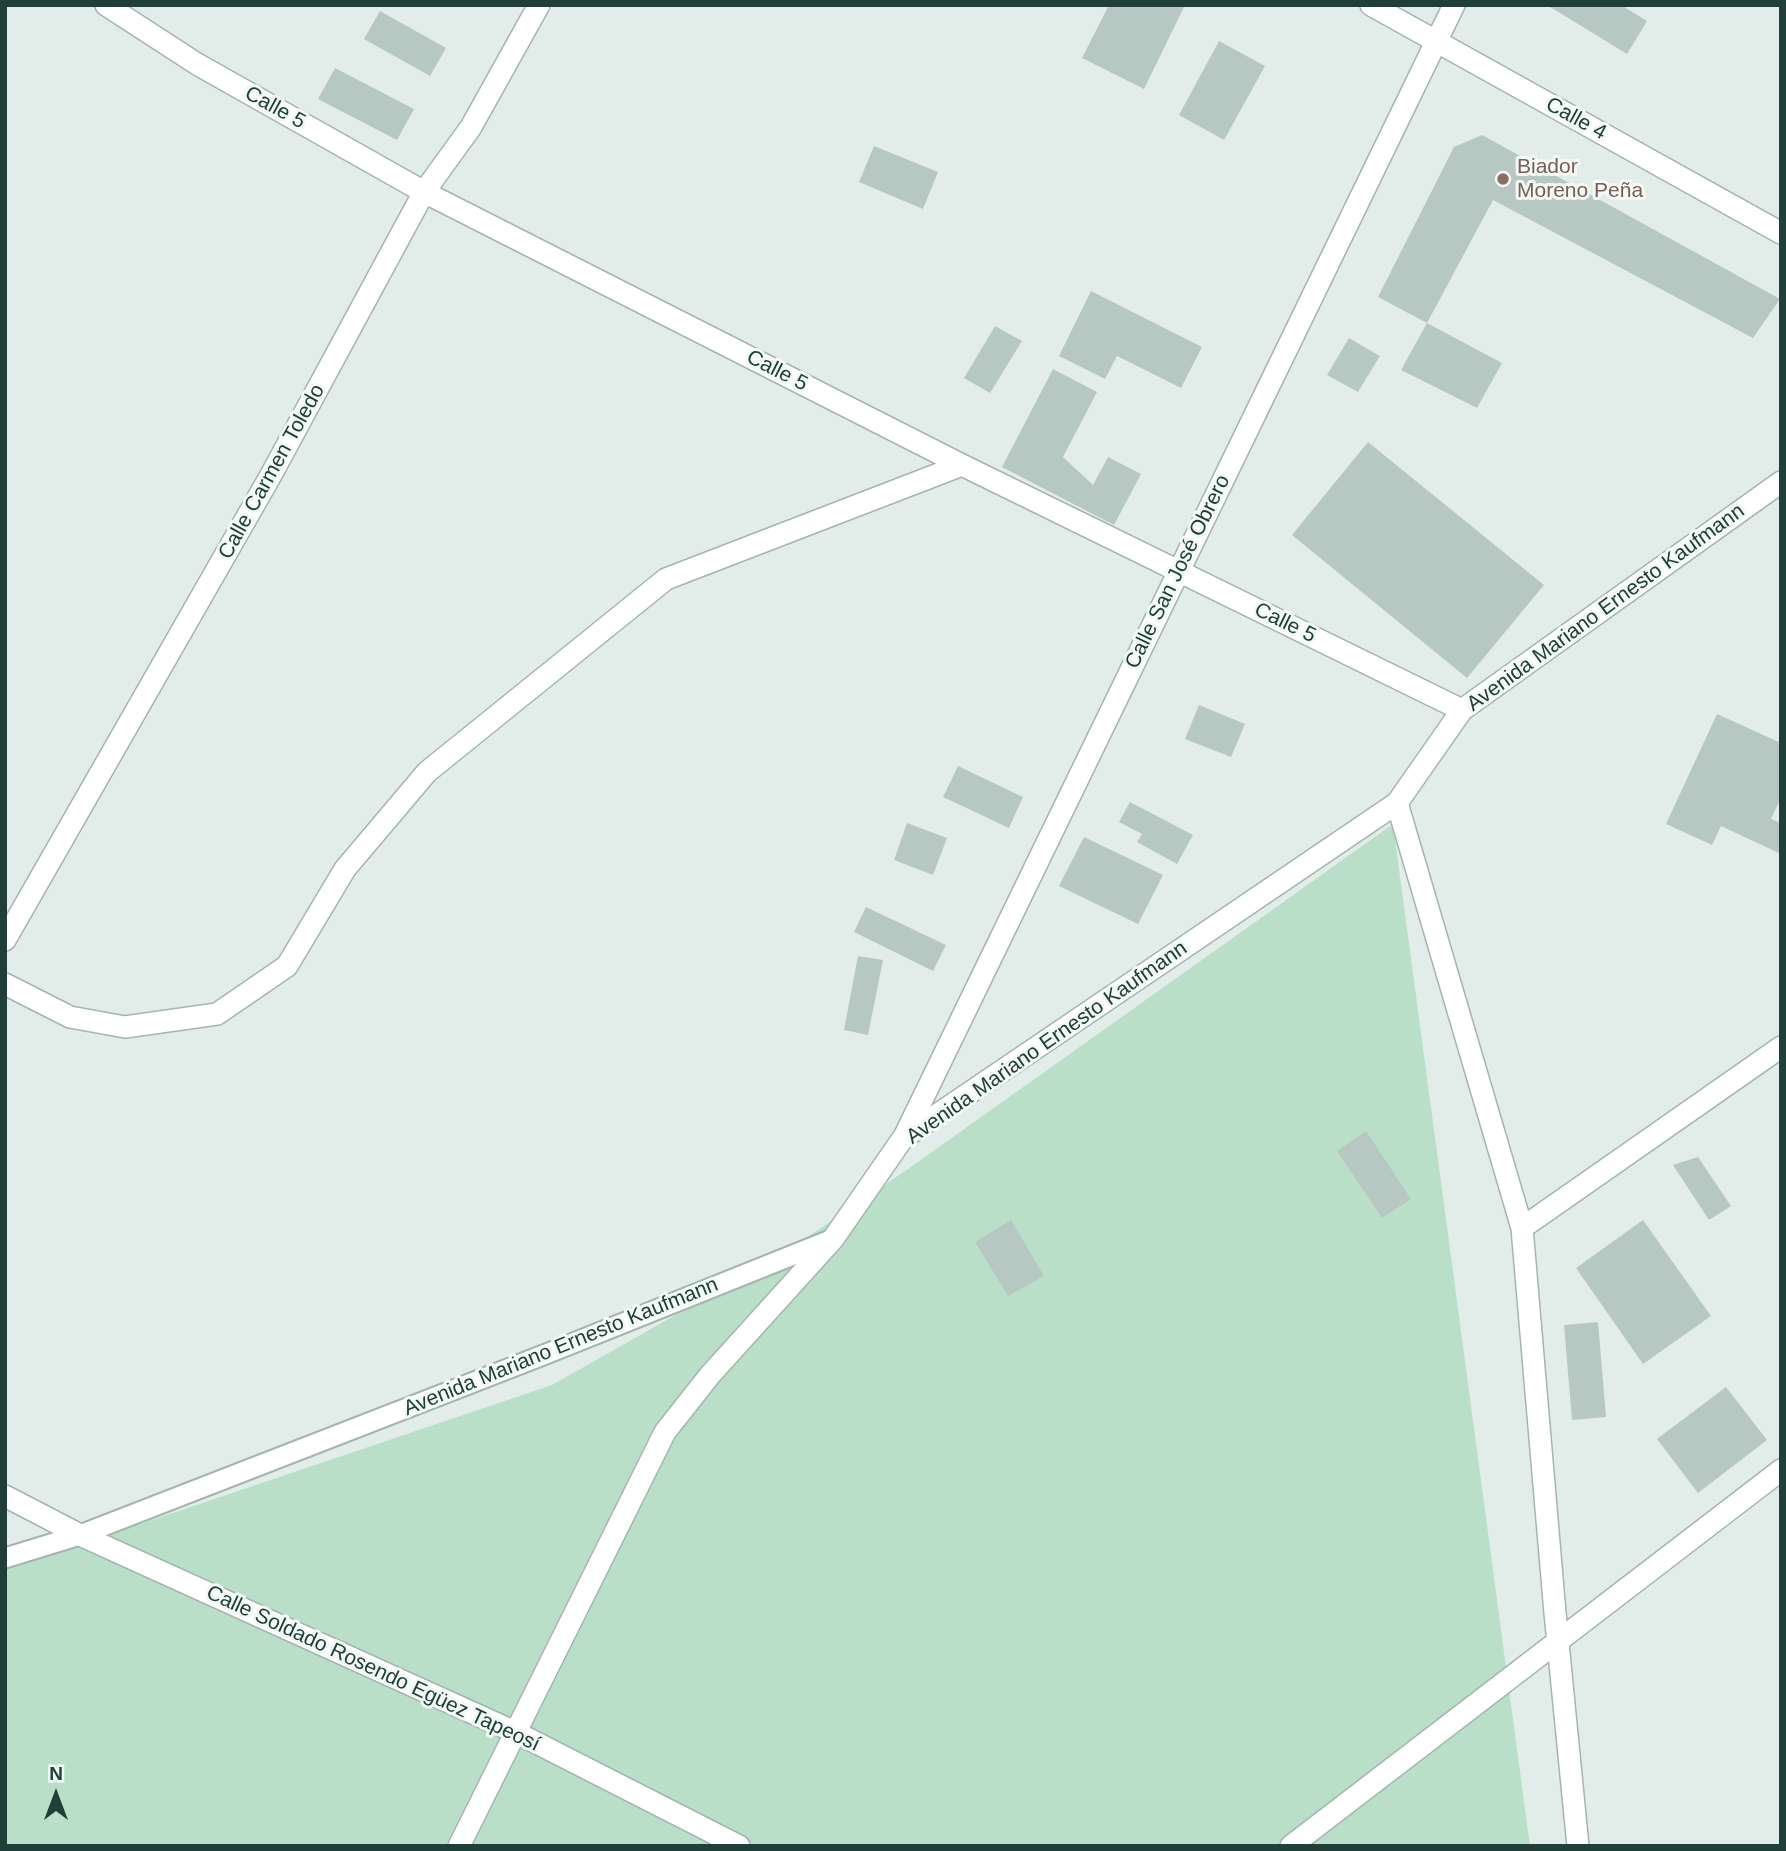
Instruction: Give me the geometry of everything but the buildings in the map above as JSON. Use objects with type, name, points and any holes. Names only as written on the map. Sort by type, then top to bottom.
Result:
[{"type":"street","name":"Calle 5","points":[[106,5],[197,64],[424,192],[962,466],[1462,710]]},
{"type":"street","name":"Calle Carmen Toledo","points":[[5,940],[271,475],[424,192],[471,127],[539,5]]},
{"type":"street","name":"Calle 4","points":[[1371,5],[1781,233]]},
{"type":"street","name":"Calle San José Obrero","points":[[903,1138],[1454,5]]},
{"type":"street","points":[[5,984],[70,1017],[125,1027],[217,1014],[287,966],[345,869],[427,772],[667,579],[962,466]]},
{"type":"street","name":"Avenida Mariano Ernesto Kaufmann","points":[[833,1239],[903,1138],[1397,803],[1462,710],[1781,482]]},
{"type":"street","points":[[1397,803],[1522,1228],[1578,1846]]},
{"type":"street","points":[[1522,1228],[1781,1047]]},
{"type":"street","points":[[459,1846],[665,1432],[710,1375],[833,1239]]},
{"type":"street","points":[[1291,1846],[1781,1470]]},
{"type":"street","name":"Calle Soldado Rosendo Egüez Tapeosí","points":[[5,1496],[79,1535],[517,1733],[738,1846]]},
{"type":"lane","name":"Avenida Mariano Ernesto Kaufmann","points":[[5,1558],[79,1535],[546,1354],[833,1239]]},
{"type":"green space","points":[[1393,824],[1530,1846],[5,1846],[5,1568],[552,1385],[778,1257],[908,1169]]},
{"type":"place","name":"Biador Moreno Peña","points":[[1503,179]]}]
